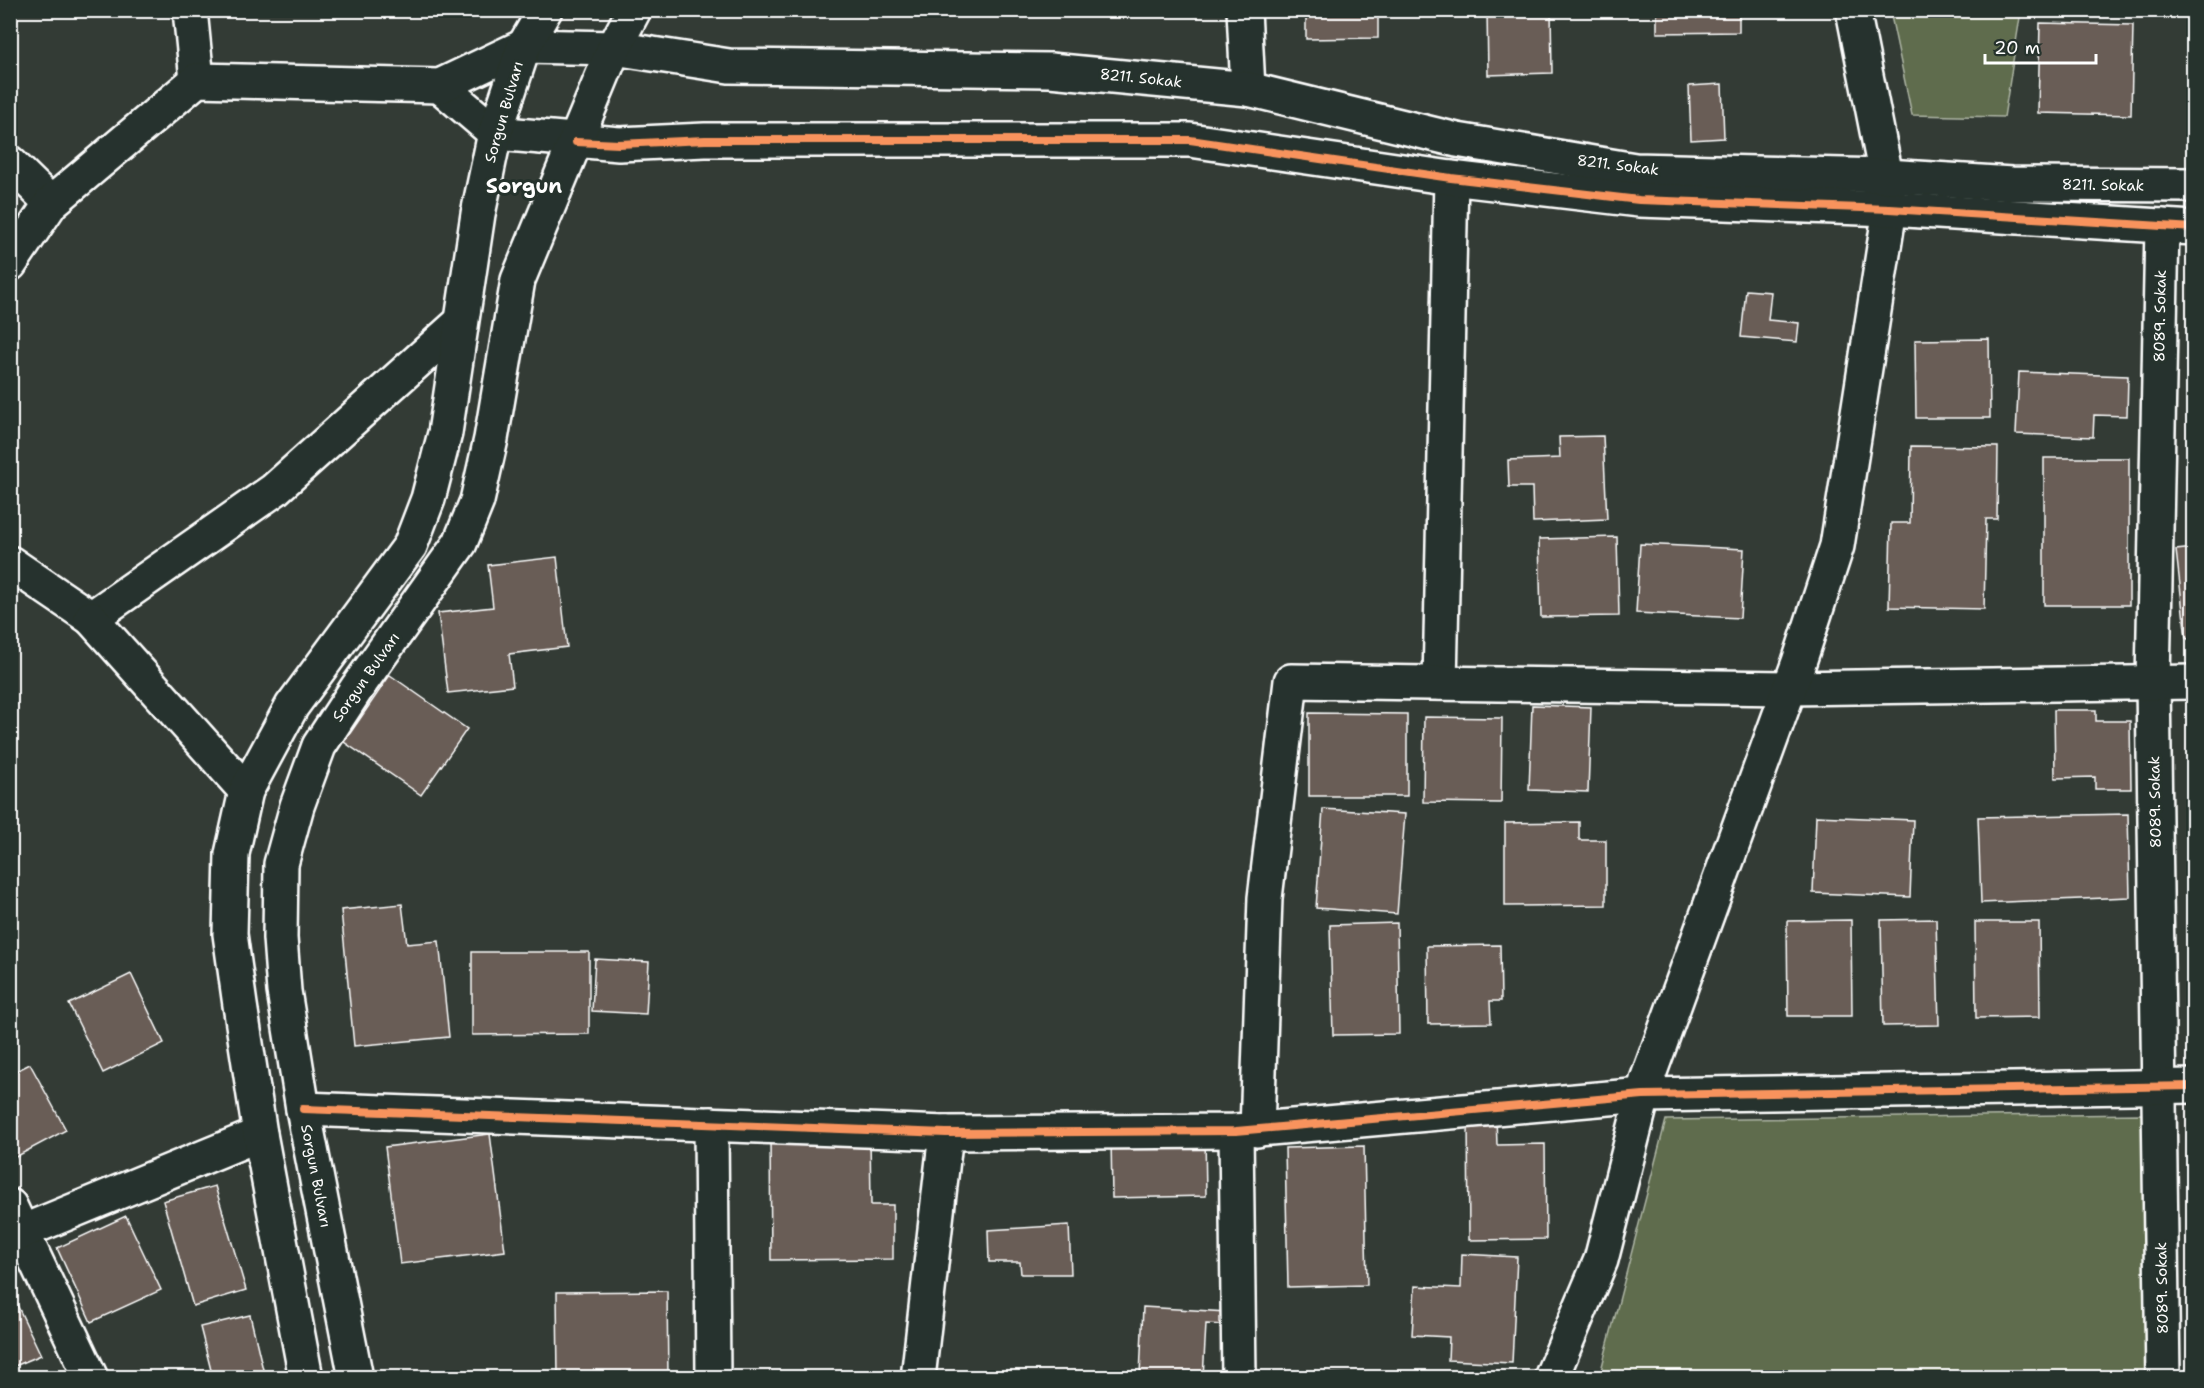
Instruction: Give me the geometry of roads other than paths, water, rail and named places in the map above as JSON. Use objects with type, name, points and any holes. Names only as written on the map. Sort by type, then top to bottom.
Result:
[{"type":"street","points":[[190,10],[197,80]]},
{"type":"street","name":"Sorgun Bulvarı","points":[[306,1377],[260,1134],[230,934],[232,854],[246,791],[292,706],[410,546],[428,499],[445,433],[478,214],[495,133],[524,46],[545,10]]},
{"type":"street","name":"Sorgun Bulvarı","points":[[356,1377],[303,1109],[284,991],[280,938],[281,864],[297,806],[319,746],[357,688],[460,543],[477,501],[491,439],[518,280],[614,48],[634,10]]},
{"type":"street","points":[[1244,10],[1248,89]]},
{"type":"street","points":[[1551,1377],[1601,1260],[1647,1080],[1790,688],[1837,546],[1890,209],[1886,176],[1853,10]]},
{"type":"street","points":[[10,264],[51,203],[197,80],[440,86],[524,46]]},
{"type":"street","name":"8211. Sokak","points":[[524,46],[614,48],[729,66],[1050,70],[1248,89],[1457,140],[1635,170],[1886,176],[2012,184],[2193,185]]},
{"type":"street","points":[[440,86],[495,133],[576,142],[619,144],[705,140],[1190,140],[1451,178],[1639,200],[1890,209],[2178,227]]},
{"type":"street","points":[[10,163],[51,203]]},
{"type":"street","points":[[1440,683],[1451,178]]},
{"type":"street","name":"8089. Sokak","points":[[2163,1377],[2153,682],[2178,227]]},
{"type":"street","points":[[91,618],[274,490],[461,322]]},
{"type":"street","points":[[11,565],[91,618],[246,791]]},
{"type":"street","points":[[1239,1377],[1247,1130],[1265,898],[1292,681],[1790,688],[2193,682]]},
{"type":"street","points":[[303,1109],[946,1133],[1247,1130],[1643,1095],[2193,1086]]},
{"type":"street","points":[[711,1124],[713,1377]]},
{"type":"street","points":[[918,1377],[946,1133]]},
{"type":"street","points":[[91,1377],[15,1225],[260,1134]]},
{"type":"district","name":"Sorgun","points":[[524,186]]}]
